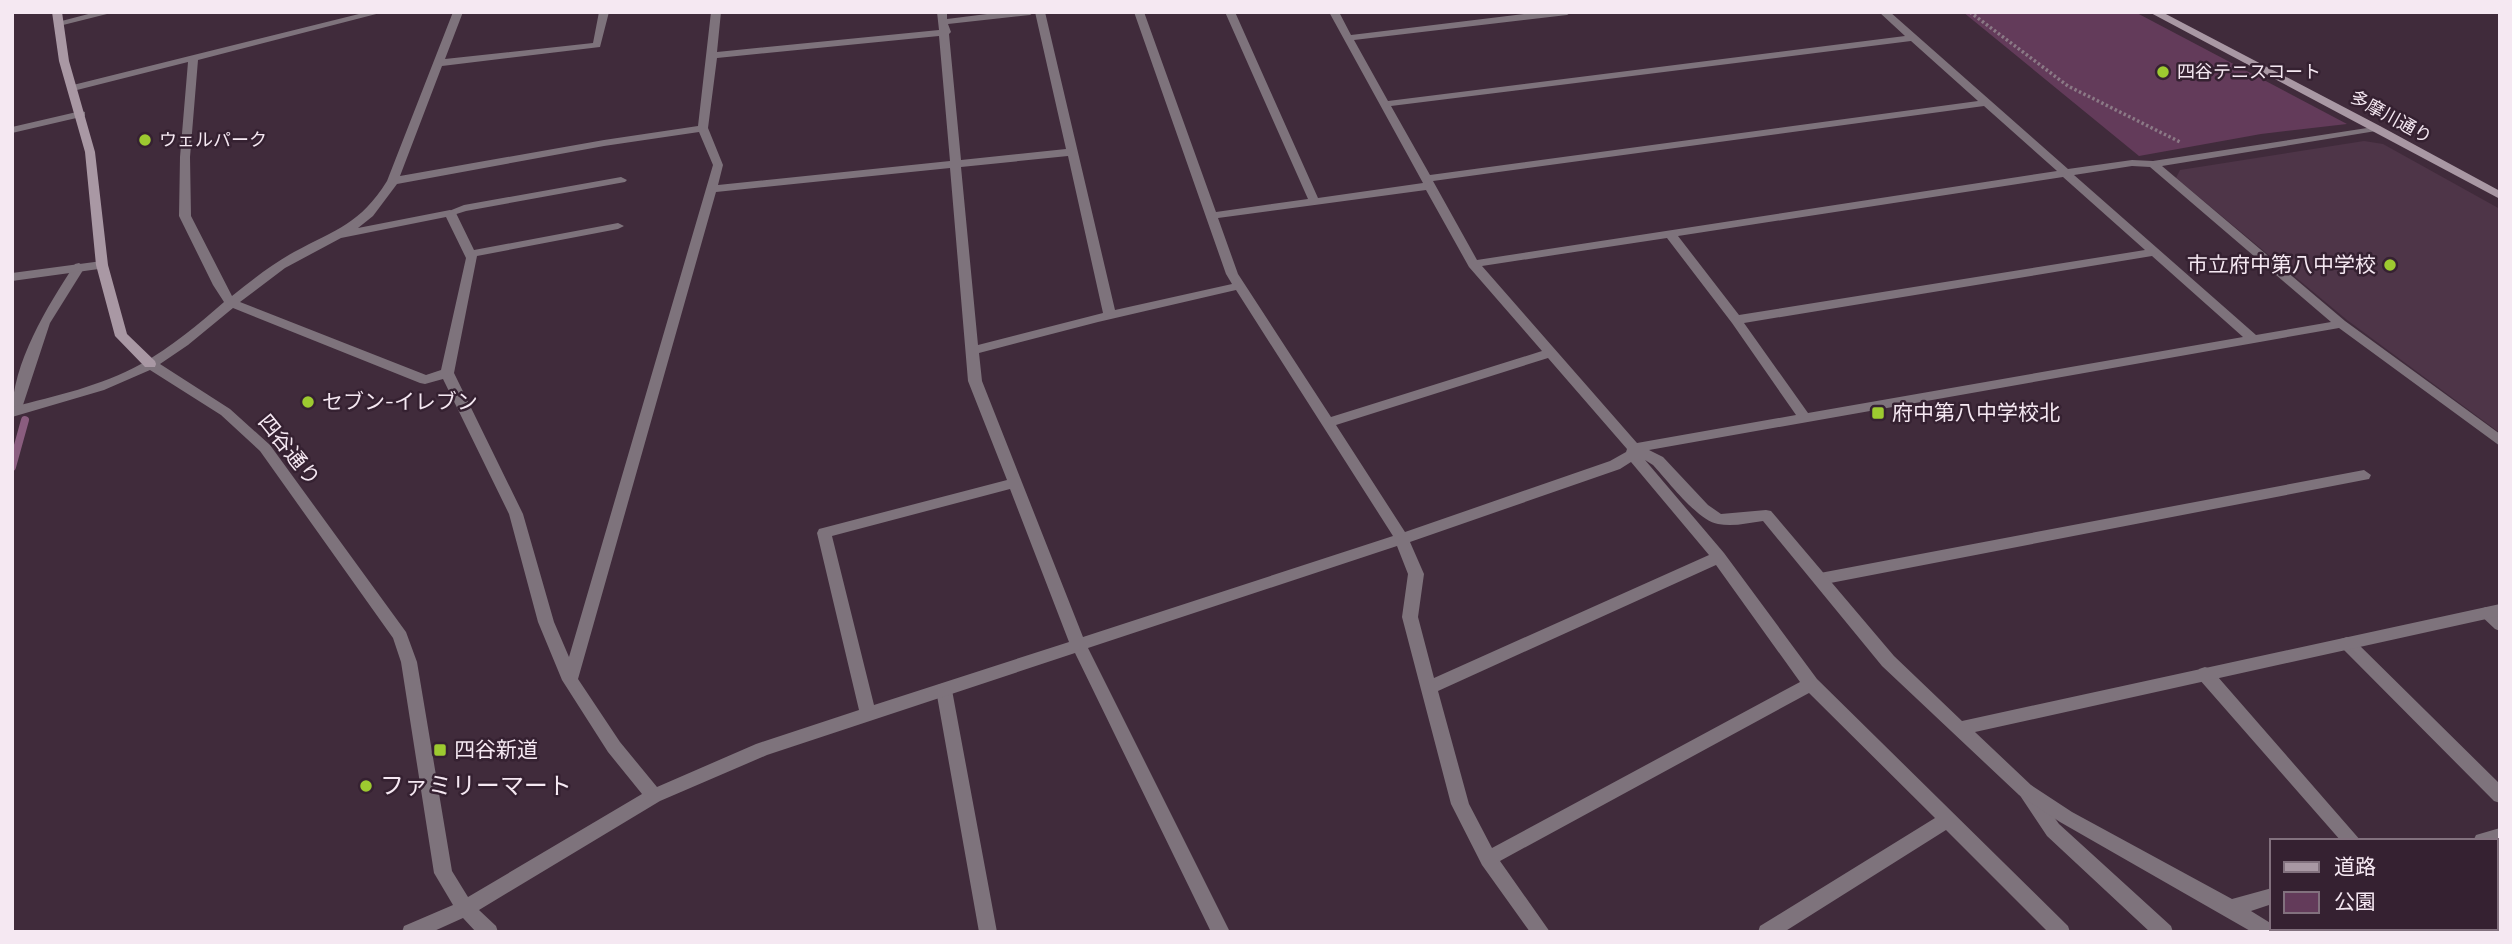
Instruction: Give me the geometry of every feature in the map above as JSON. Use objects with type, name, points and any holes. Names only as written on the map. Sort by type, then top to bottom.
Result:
[{"type":"street","points":[[58,17],[110,12]]},
{"type":"street","points":[[73,88],[379,12]]},
{"type":"street","points":[[13,413],[114,383],[150,364],[282,264],[342,235],[380,204],[393,181],[440,63],[457,12]]},
{"type":"street","points":[[440,63],[597,45],[604,12]]},
{"type":"street","points":[[570,680],[718,165],[702,128],[716,12]]},
{"type":"street","points":[[712,55],[1030,12]]},
{"type":"street","points":[[1040,12],[1110,315]]},
{"type":"street","points":[[1139,12],[1211,216],[1239,286],[1330,422],[1402,538],[1416,574],[1410,617],[1431,687],[1460,804],[1471,833],[1541,932]]},
{"type":"street","points":[[1230,12],[1314,201]]},
{"type":"street","points":[[1334,12],[1473,264],[1634,451],[1719,557],[1811,684],[2061,932]]},
{"type":"street","points":[[1348,38],[1567,12]]},
{"type":"street","points":[[1884,12],[2254,340]]},
{"type":"street","name":"多摩川通り","points":[[2154,12],[2500,196]]},
{"type":"street","name":"四谷通り","points":[[58,17],[64,61],[90,152],[102,265],[121,336],[150,364],[210,400],[251,434],[400,636],[409,662],[443,873],[465,908],[489,932]]},
{"type":"street","points":[[944,22],[975,381],[1079,646],[1222,932]]},
{"type":"street","points":[[1385,104],[1913,38]]},
{"type":"street","points":[[193,60],[185,157],[186,216],[219,285],[231,303],[425,380],[447,373]]},
{"type":"street","points":[[1211,216],[1428,182],[1986,103]]},
{"type":"street","points":[[12,130],[81,114]]},
{"type":"street","points":[[393,181],[604,142],[702,128]]},
{"type":"street","points":[[1473,264],[2132,163],[2153,164],[2375,128]]},
{"type":"street","points":[[711,188],[1072,152]]},
{"type":"street","points":[[2153,164],[2341,324],[2500,441]]},
{"type":"street","points":[[342,235],[464,208],[621,180]]},
{"type":"street","points":[[450,213],[472,258],[447,373],[516,514],[546,622],[570,680],[614,747],[654,796]]},
{"type":"street","points":[[470,254],[618,226]]},
{"type":"street","points":[[1670,234],[1736,320],[1804,417]]},
{"type":"street","points":[[1736,320],[2155,252]]},
{"type":"street","points":[[12,277],[102,265]]},
{"type":"street","points":[[13,413],[44,323],[79,267]]},
{"type":"street","points":[[971,351],[1110,315],[1239,286]]},
{"type":"street","points":[[411,932],[465,908],[654,796],[762,749],[1402,538],[1615,465],[1634,451],[1804,417],[2341,324]]},
{"type":"street","points":[[1330,422],[1551,352]]},
{"type":"street","points":[[1634,451],[1658,461],[1703,509],[1718,519],[1766,514],[1888,661],[2025,790],[2066,817],[2231,908],[2269,932]]},
{"type":"street","points":[[1820,579],[2364,475]]},
{"type":"street","points":[[868,713],[824,533],[1014,483]]},
{"type":"street","points":[[1431,687],[1719,557]]},
{"type":"street","points":[[1961,728],[2493,611],[2500,625]]},
{"type":"street","points":[[2347,643],[2500,796]]},
{"type":"street","points":[[2205,674],[2350,839]]},
{"type":"street","points":[[1488,859],[1811,684]]},
{"type":"street","points":[[944,690],[988,932]]},
{"type":"street","points":[[2025,790],[2053,830],[2164,932]]},
{"type":"street","points":[[1767,932],[1949,819]]},
{"type":"street","points":[[2231,908],[2270,897]]},
{"type":"path","points":[[1970,12],[2068,86],[2205,155]]},
{"type":"shaded area","name":"市立府中第八中学校","points":[[2364,141],[2383,144],[2500,209],[2500,433],[2347,320],[2176,178],[2180,170]]},
{"type":"green space","points":[[1963,12],[2135,12],[2347,124],[2261,134],[2139,156]]},
{"type":"waterway","points":[[12,467],[25,420]]},
{"type":"place","name":"四谷テニスコート","points":[[2163,72]]},
{"type":"place","name":"ウェルパーク","points":[[145,140]]},
{"type":"place","name":"市立府中第八中学校","points":[[2390,265]]},
{"type":"place","name":"セブン-イレブン","points":[[308,402]]},
{"type":"place","name":"府中第八中学校北","points":[[1878,413]]},
{"type":"place","name":"四谷新道","points":[[440,750]]},
{"type":"place","name":"ファミリーマート","points":[[366,786]]}]
